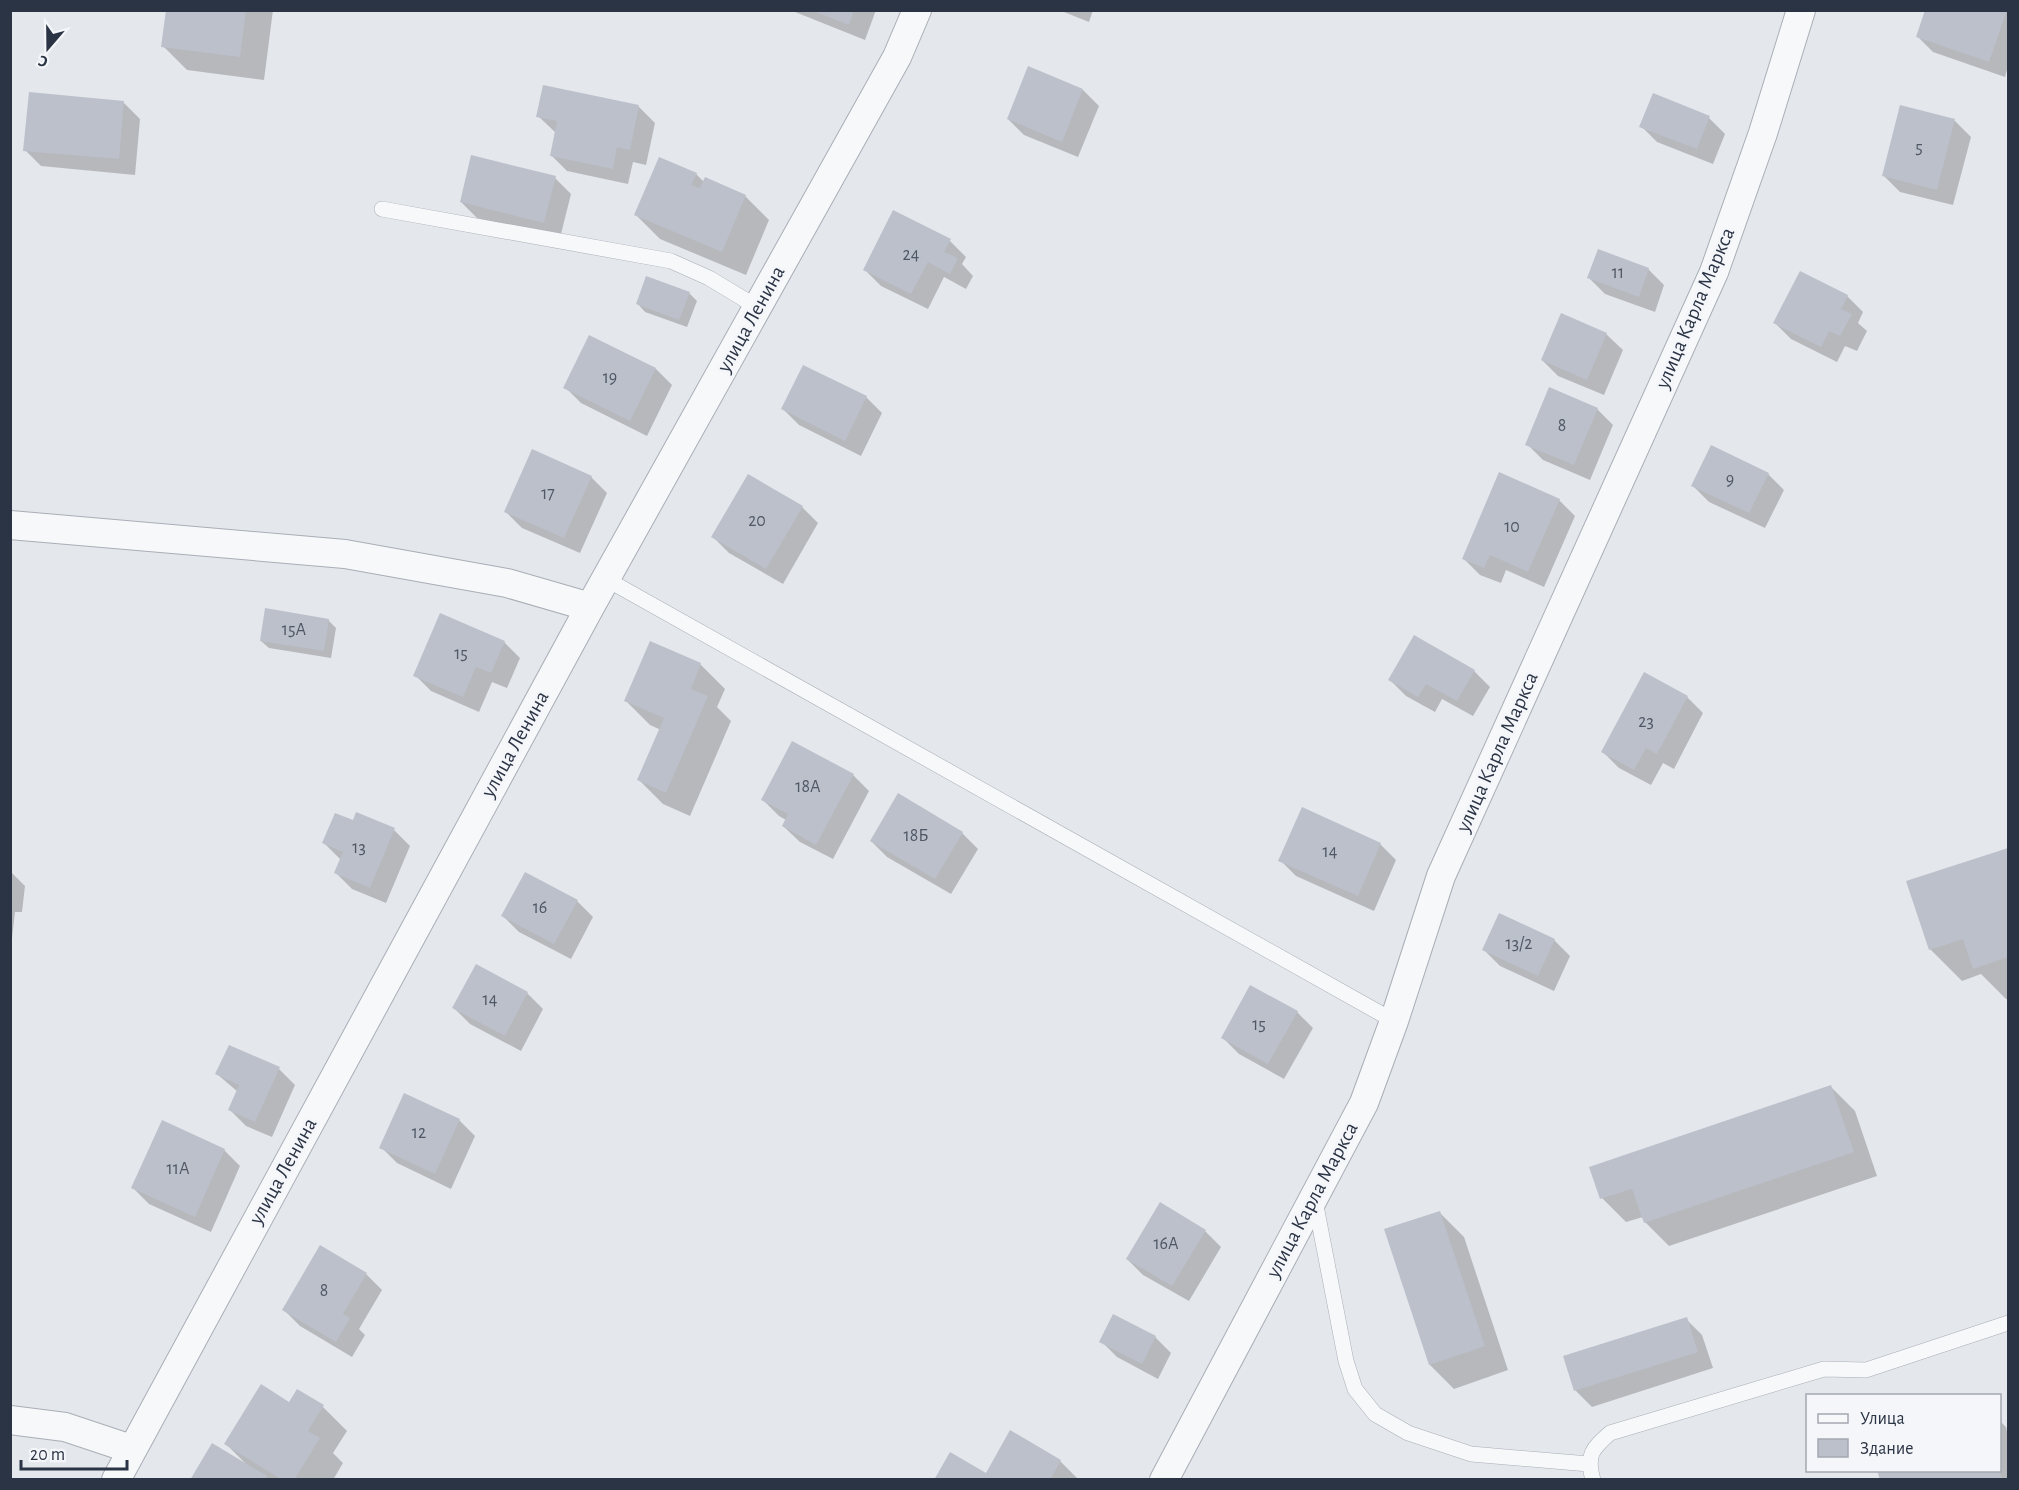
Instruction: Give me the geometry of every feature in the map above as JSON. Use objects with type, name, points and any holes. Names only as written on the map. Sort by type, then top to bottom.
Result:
[{"type":"street","name":"улица Ленина","points":[[116,1479],[590,607],[897,57],[917,10]]},
{"type":"street","name":"улица Карла Маркса","points":[[1164,1479],[1364,1102],[1394,1021],[1441,876],[1714,272],[1763,133],[1801,10]]},
{"type":"street","points":[[10,525],[345,554],[507,583],[590,607]]},
{"type":"street","points":[[10,1420],[65,1427],[131,1449]]},
{"type":"lane","points":[[381,209],[671,261],[710,278],[757,307]]},
{"type":"lane","points":[[606,579],[1394,1021]]},
{"type":"lane","points":[[1314,1194],[1346,1361],[1355,1389],[1375,1414],[1408,1433],[1471,1454],[1588,1464]]},
{"type":"lane","points":[[1593,1479],[1588,1464],[1595,1447],[1610,1433],[1824,1370],[1866,1370],[2008,1323]]},
{"type":"building","points":[[166,10],[246,10],[240,57],[161,47]]},
{"type":"building","points":[[811,10],[854,10],[849,25]]},
{"type":"building","points":[[1925,10],[2007,10],[1989,62],[1916,37]]},
{"type":"building","points":[[1028,66],[1083,89],[1062,142],[1007,119]]},
{"type":"building","points":[[543,85],[639,105],[630,150],[617,147],[613,169],[550,156],[557,121],[536,117]]},
{"type":"building","points":[[29,92],[124,101],[119,159],[23,151]]},
{"type":"building","points":[[1653,93],[1710,116],[1697,149],[1639,127]]},
{"type":"building","points":[[1900,105],[1955,119],[1937,190],[1882,176]]},
{"type":"building","points":[[471,155],[556,176],[544,223],[460,202]]},
{"type":"building","points":[[659,157],[697,173],[691,185],[700,188],[705,177],[746,195],[722,252],[634,215]]},
{"type":"building","points":[[893,210],[951,239],[944,252],[958,258],[950,274],[928,262],[911,294],[863,270]]},
{"type":"building","points":[[1598,249],[1649,268],[1639,297],[1587,278]]},
{"type":"building","points":[[1800,271],[1848,295],[1841,309],[1852,314],[1840,336],[1829,331],[1821,347],[1773,323]]},
{"type":"building","points":[[646,276],[690,292],[679,320],[636,304]]},
{"type":"building","points":[[1561,313],[1607,333],[1587,380],[1541,360]]},
{"type":"building","points":[[589,335],[656,368],[630,421],[563,388]]},
{"type":"building","points":[[803,365],[867,396],[845,441],[781,409]]},
{"type":"building","points":[[1549,387],[1598,408],[1574,465],[1525,445]]},
{"type":"building","points":[[1711,445],[1769,473],[1749,513],[1691,486]]},
{"type":"building","points":[[532,449],[592,476],[564,538],[504,512]]},
{"type":"building","points":[[1499,472],[1560,499],[1528,572],[1490,555],[1484,568],[1462,559]]},
{"type":"building","points":[[748,474],[803,506],[766,569],[711,537]]},
{"type":"building","points":[[265,608],[329,619],[324,651],[260,641]]},
{"type":"building","points":[[440,613],[505,641],[491,673],[476,667],[463,697],[413,676]]},
{"type":"building","points":[[1414,635],[1475,670],[1457,701],[1426,684],[1418,697],[1388,680]]},
{"type":"building","points":[[650,641],[701,663],[691,689],[708,696],[666,793],[637,780],[664,718],[624,701]]},
{"type":"building","points":[[1644,672],[1688,696],[1657,754],[1646,748],[1634,770],[1601,752]]},
{"type":"building","points":[[792,741],[854,774],[816,845],[782,826],[788,814],[761,800]]},
{"type":"building","points":[[898,793],[963,832],[935,879],[870,841]]},
{"type":"building","points":[[1302,807],[1381,843],[1358,896],[1278,861]]},
{"type":"building","points":[[356,812],[395,828],[370,888],[334,873],[343,852],[322,843],[335,813],[353,820]]},
{"type":"building","points":[[2008,848],[2008,957],[1973,969],[1963,939],[1929,950],[1906,881]]},
{"type":"building","points":[[525,872],[578,900],[554,944],[501,916]]},
{"type":"building","points":[[1499,913],[1555,939],[1538,976],[1482,950]]},
{"type":"building","points":[[476,964],[528,992],[505,1036],[452,1008]]},
{"type":"building","points":[[1250,985],[1298,1011],[1268,1064],[1221,1038]]},
{"type":"building","points":[[229,1045],[280,1067],[255,1122],[228,1110],[239,1085],[215,1074]]},
{"type":"building","points":[[1831,1085],[1854,1152],[1644,1223],[1632,1189],[1600,1199],[1589,1167]]},
{"type":"building","points":[[404,1093],[460,1119],[435,1174],[379,1148]]},
{"type":"building","points":[[162,1120],[225,1149],[195,1217],[131,1188]]},
{"type":"building","points":[[1160,1202],[1206,1230],[1172,1286],[1126,1259]]},
{"type":"building","points":[[1440,1211],[1485,1346],[1429,1365],[1384,1229]]},
{"type":"building","points":[[320,1245],[367,1273],[343,1314],[350,1318],[336,1342],[282,1310]]},
{"type":"building","points":[[1113,1314],[1156,1336],[1142,1364],[1099,1342]]},
{"type":"building","points":[[1687,1317],[1698,1352],[1574,1391],[1563,1356]]},
{"type":"building","points":[[261,1384],[289,1402],[297,1389],[324,1405],[308,1431],[320,1438],[294,1480],[282,1480],[224,1444]]},
{"type":"building","points":[[1010,1430],[1061,1460],[1050,1480],[934,1480],[950,1452],[986,1473]]},
{"type":"building","points":[[212,1443],[267,1476],[265,1480],[190,1480]]},
{"type":"building","points":[[1878,1472],[2000,1472],[2002,1480],[1880,1480]]}]
